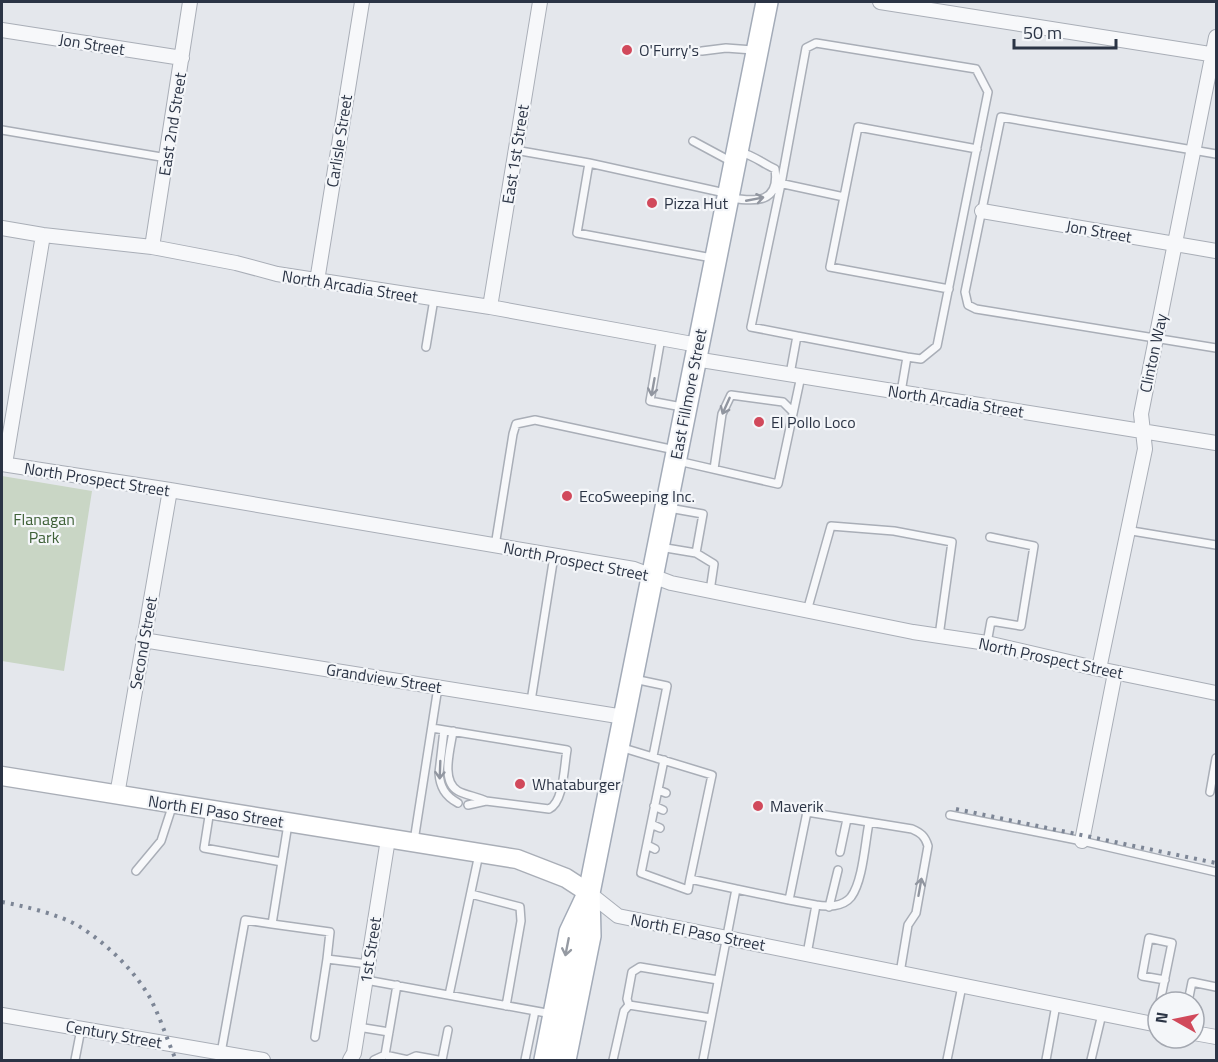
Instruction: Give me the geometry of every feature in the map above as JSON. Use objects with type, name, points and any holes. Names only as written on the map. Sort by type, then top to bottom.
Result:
[{"type":"main road","name":"East Fillmore Street","points":[[565,1060],[590,936],[589,893],[767,2]]},
{"type":"main road","name":"East Fillmore Street","points":[[544,1060],[544,1013],[570,932],[589,893]]},
{"type":"street","name":"East 2nd Street","points":[[152,247],[190,2]]},
{"type":"street","name":"Carlisle Street","points":[[317,281],[362,2]]},
{"type":"street","name":"East 1st Street","points":[[490,307],[540,2]]},
{"type":"street","points":[[880,2],[1215,55]]},
{"type":"street","name":"Jon Street","points":[[2,30],[182,58]]},
{"type":"street","name":"Clinton Way","points":[[1099,669],[1126,530],[1145,449],[1140,416],[1215,55],[1216,37]]},
{"type":"street","name":"Jon Street","points":[[982,211],[1216,251]]},
{"type":"street","name":"North Arcadia Street","points":[[2,228],[152,247],[236,262],[277,274],[490,307],[661,338],[697,352],[795,375],[1216,443]]},
{"type":"street","points":[[3,464],[43,235]]},
{"type":"street","name":"North Prospect Street","points":[[3,464],[634,569],[671,583],[807,611],[987,643],[1216,693]]},
{"type":"street","name":"Second Street","points":[[117,795],[170,490]]},
{"type":"street","name":"Grandview Street","points":[[143,640],[624,717]]},
{"type":"street","points":[[1082,841],[1115,672]]},
{"type":"street","name":"North El Paso Street","points":[[2,776],[517,859],[566,878],[618,916],[1056,1005],[1146,1020]]},
{"type":"street","name":"1st Street","points":[[352,1059],[388,839]]},
{"type":"street","name":"Century Street","points":[[2,1015],[81,1029],[197,1055],[220,1053],[258,1060]]},
{"type":"lane","points":[[816,43],[976,69],[988,92],[937,346],[921,359],[751,327],[779,183],[806,48],[816,43]]},
{"type":"lane","points":[[702,51],[726,48],[758,51]]},
{"type":"lane","points":[[1216,154],[1001,117],[965,292],[968,305],[976,309],[1216,348]]},
{"type":"lane","points":[[949,289],[830,267],[858,128],[977,148]]},
{"type":"lane","points":[[2,130],[167,158]]},
{"type":"lane","points":[[693,141],[736,157],[755,156],[775,169],[779,183]]},
{"type":"lane","points":[[515,150],[589,163],[753,202],[770,195],[779,183]]},
{"type":"lane","points":[[589,163],[578,232],[715,259]]},
{"type":"lane","points":[[779,183],[844,197]]},
{"type":"lane","points":[[426,347],[434,299]]},
{"type":"lane","points":[[495,546],[516,424],[535,420],[778,484],[793,412],[797,336]]},
{"type":"lane","points":[[661,338],[650,401],[686,408]]},
{"type":"lane","points":[[901,392],[907,357]]},
{"type":"lane","points":[[714,469],[722,414],[731,394],[783,402],[793,412]]},
{"type":"lane","points":[[666,508],[704,514],[696,553]]},
{"type":"lane","points":[[807,611],[831,526],[894,531],[952,542],[939,636]]},
{"type":"lane","points":[[1126,530],[1216,544]]},
{"type":"lane","points":[[987,643],[991,621],[1021,626],[1034,546],[990,537]]},
{"type":"lane","points":[[658,546],[696,553],[714,564],[710,591]]},
{"type":"lane","points":[[531,701],[554,556]]},
{"type":"lane","points":[[632,678],[667,686],[653,756]]},
{"type":"lane","points":[[414,843],[438,687]]},
{"type":"lane","points":[[432,728],[453,731],[567,750],[559,800],[554,807],[549,809],[486,801],[459,792],[449,778],[453,731]]},
{"type":"lane","points":[[444,730],[440,780],[446,794],[458,803]]},
{"type":"lane","points":[[618,746],[653,756],[712,775],[688,890],[641,873],[664,760]]},
{"type":"lane","points":[[1210,792],[1216,758]]},
{"type":"lane","points":[[658,790],[666,793]]},
{"type":"lane","points":[[468,805],[486,801]]},
{"type":"lane","points":[[136,871],[161,841],[173,804]]},
{"type":"lane","points":[[654,806],[663,810]]},
{"type":"lane","points":[[697,807],[704,810]]},
{"type":"lane","points":[[210,810],[204,848],[282,862]]},
{"type":"lane","points":[[789,900],[807,812],[912,829],[921,833],[928,846],[916,913],[908,926],[900,973]]},
{"type":"lane","points":[[950,815],[1082,841],[1216,872]]},
{"type":"lane","points":[[840,852],[847,819]]},
{"type":"lane","points":[[272,924],[288,823]]},
{"type":"lane","points":[[693,823],[701,827]]},
{"type":"lane","points":[[690,879],[829,907],[850,899],[858,886],[869,823]]},
{"type":"lane","points":[[651,824],[660,828]]},
{"type":"lane","points":[[689,842],[697,845]]},
{"type":"lane","points":[[647,845],[655,849]]},
{"type":"lane","points":[[450,995],[479,854]]},
{"type":"lane","points":[[685,863],[693,867]]},
{"type":"lane","points":[[829,907],[838,870]]},
{"type":"lane","points":[[703,1060],[736,889]]},
{"type":"lane","points":[[471,894],[520,907],[521,921],[506,1006]]},
{"type":"lane","points":[[807,954],[816,905]]},
{"type":"lane","points":[[220,1053],[245,920],[330,933],[315,1037]]},
{"type":"lane","points":[[1163,990],[1172,943],[1149,939],[1142,976],[1165,980]]},
{"type":"lane","points":[[327,959],[368,964]]},
{"type":"lane","points":[[629,1005],[627,999],[632,972],[640,967],[718,980]]},
{"type":"lane","points":[[366,980],[544,1013],[525,1060]]},
{"type":"lane","points":[[1190,990],[1191,982],[1216,987]]},
{"type":"lane","points":[[385,1055],[397,986]]},
{"type":"lane","points":[[947,1060],[962,986]]},
{"type":"lane","points":[[629,1005],[711,1018]]},
{"type":"lane","points":[[613,1060],[624,1011],[629,1005]]},
{"type":"lane","points":[[1046,1060],[1056,1005]]},
{"type":"lane","points":[[1091,1060],[1102,1014]]},
{"type":"lane","points":[[358,1028],[389,1032]]},
{"type":"lane","points":[[75,1060],[81,1029]]},
{"type":"lane","points":[[374,1060],[385,1055],[408,1060],[416,1056],[440,1060],[448,1029]]},
{"type":"green space","name":"Flanagan Park","points":[[2,476],[92,491],[64,671],[2,661]]},
{"type":"railway","points":[[956,809],[1216,863]]},
{"type":"railway","points":[[2,902],[60,917],[77,925],[108,948],[135,975],[149,996],[176,1060]]},
{"type":"place","name":"O'Furry's","points":[[627,50]]},
{"type":"place","name":"Pizza Hut","points":[[652,203]]},
{"type":"place","name":"El Pollo Loco","points":[[759,422]]},
{"type":"place","name":"EcoSweeping Inc.","points":[[567,496]]},
{"type":"place","name":"Whataburger","points":[[520,784]]},
{"type":"place","name":"Maverik","points":[[758,806]]}]
